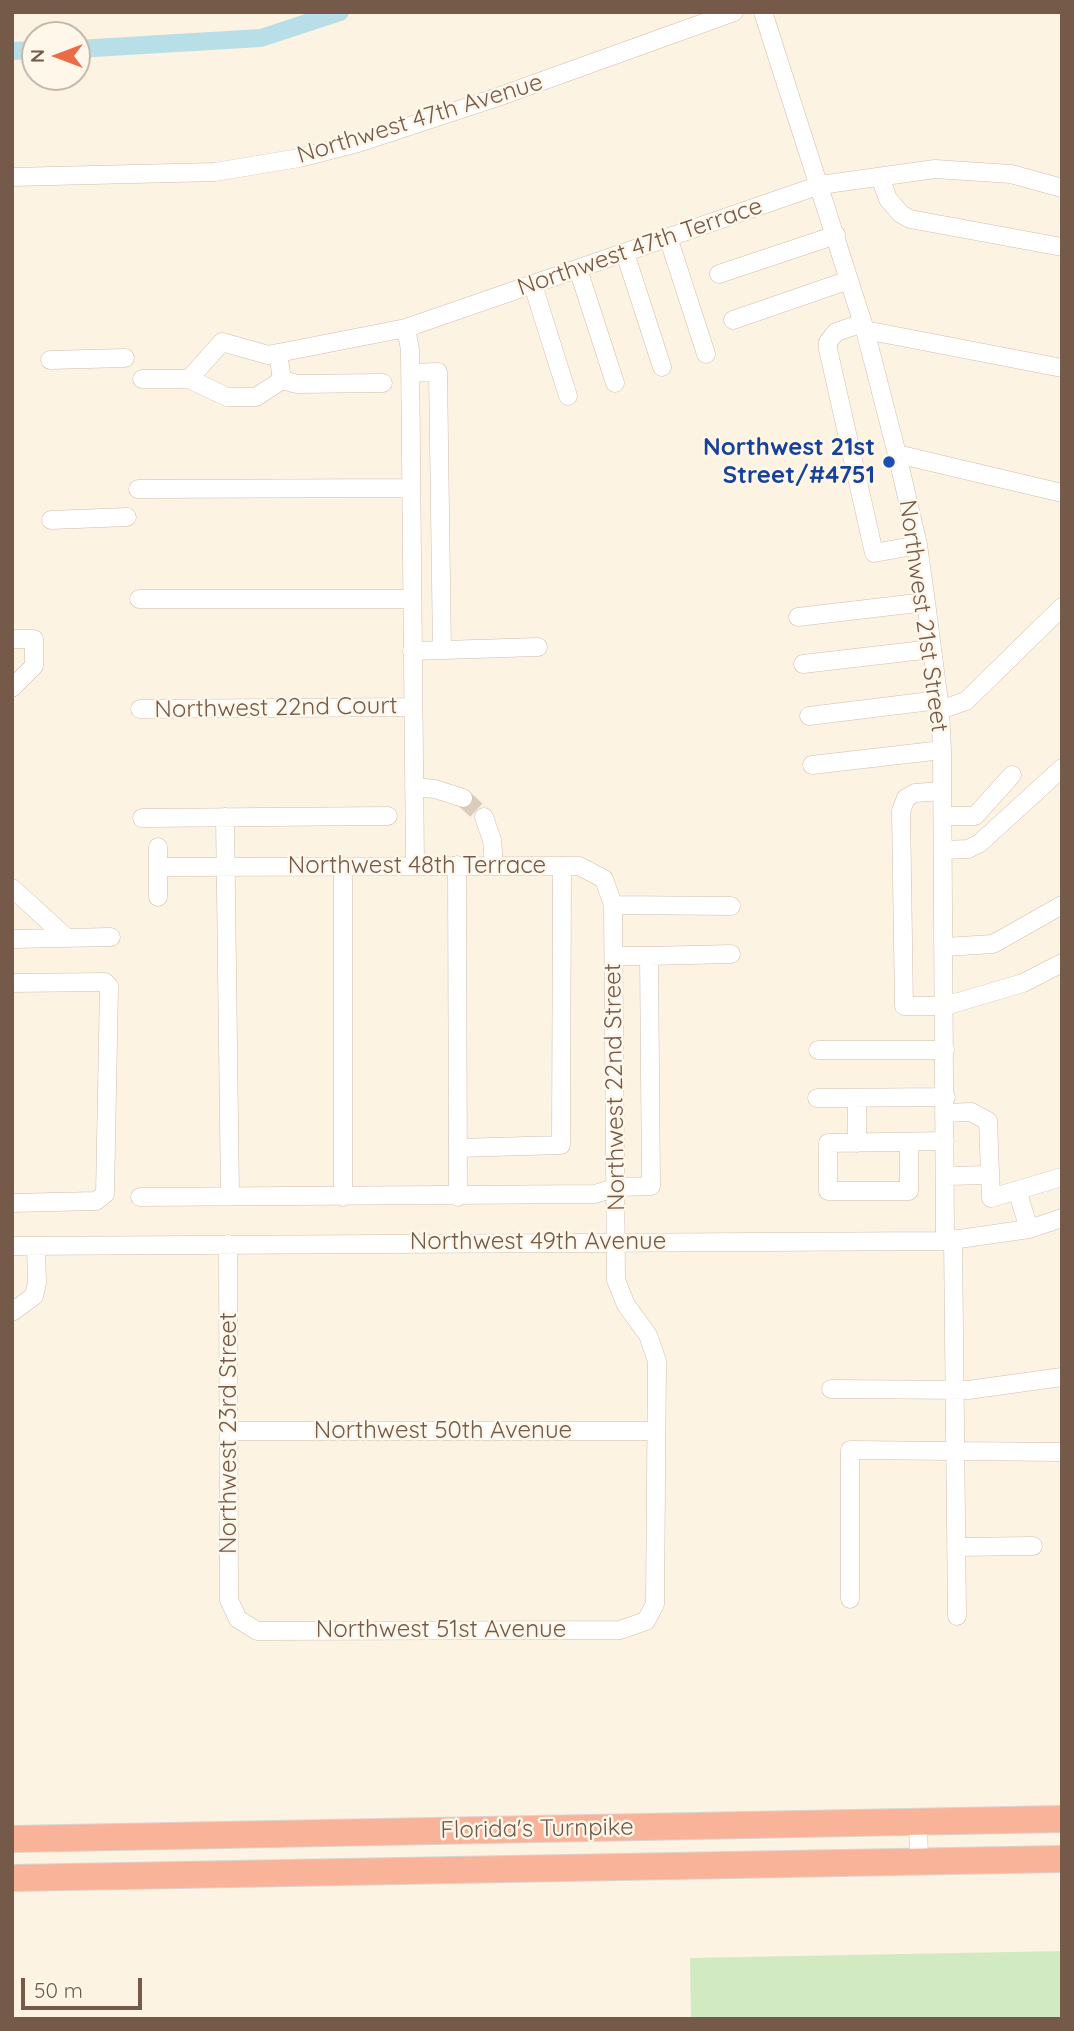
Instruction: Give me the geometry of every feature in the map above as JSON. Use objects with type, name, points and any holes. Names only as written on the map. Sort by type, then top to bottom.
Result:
[{"type":"highway","name":"Florida's Turnpike","points":[[12,1839],[1062,1819]]},
{"type":"highway","name":"Florida's Turnpike","points":[[12,1878],[1062,1859]]},
{"type":"street","name":"Northwest 47th Avenue","points":[[12,177],[124,177],[215,172],[299,158],[358,143],[495,98],[734,12]]},
{"type":"street","name":"Northwest 21st Street","points":[[763,12],[864,326],[897,454],[918,545],[940,705],[944,850],[945,1141],[949,1240],[956,1299],[957,1616]]},
{"type":"street","name":"Northwest 47th Terrace","points":[[189,379],[222,342],[268,355],[406,328],[820,185],[934,169],[1011,174],[1062,188]]},
{"type":"street","points":[[880,177],[888,199],[901,214],[910,219],[1062,247]]},
{"type":"street","points":[[719,274],[836,235]]},
{"type":"street","points":[[668,237],[706,354]]},
{"type":"street","points":[[625,253],[662,367]]},
{"type":"street","points":[[578,269],[615,383]]},
{"type":"street","points":[[733,320],[849,280]]},
{"type":"street","points":[[533,285],[568,396]]},
{"type":"street","points":[[918,545],[874,553],[828,348],[828,342],[836,332],[864,326],[1062,368]]},
{"type":"street","name":"Northwest 22nd Court","points":[[406,328],[410,373],[409,488],[415,865]]},
{"type":"street","points":[[278,353],[282,380]]},
{"type":"street","points":[[50,360],[125,358]]},
{"type":"street","points":[[410,373],[438,372],[442,650]]},
{"type":"street","points":[[142,379],[189,379],[215,394],[240,398],[266,393],[282,380]]},
{"type":"street","points":[[282,380],[297,384],[383,383]]},
{"type":"street","points":[[897,454],[1062,493]]},
{"type":"street","points":[[138,489],[409,488]]},
{"type":"street","points":[[51,520],[127,517]]},
{"type":"street","points":[[139,599],[411,599]]},
{"type":"street","points":[[798,617],[926,602]]},
{"type":"street","points":[[809,716],[966,701],[1062,607]]},
{"type":"street","points":[[12,639],[34,639],[34,666],[12,688]]},
{"type":"street","points":[[412,651],[538,647]]},
{"type":"street","points":[[803,664],[932,649]]},
{"type":"street","name":"Northwest 22nd Court","points":[[140,709],[413,707]]},
{"type":"street","points":[[813,765],[942,750]]},
{"type":"street","points":[[944,850],[968,849],[980,843],[1062,768]]},
{"type":"street","points":[[943,816],[975,816],[1012,775]]},
{"type":"street","points":[[414,787],[435,789],[463,798]]},
{"type":"street","points":[[942,790],[915,793],[906,798],[901,811],[904,1006],[944,1006],[1023,983],[1062,963]]},
{"type":"street","points":[[142,818],[388,816]]},
{"type":"street","points":[[225,817],[230,1196]]},
{"type":"street","points":[[484,817],[492,840],[494,865]]},
{"type":"street","points":[[158,848],[158,897]]},
{"type":"street","points":[[457,865],[458,1197]]},
{"type":"street","points":[[343,866],[343,1197]]},
{"type":"street","points":[[458,1148],[561,1145],[562,866]]},
{"type":"street","name":"Northwest 48th Terrace","points":[[158,867],[579,866],[604,879]]},
{"type":"street","name":"Northwest 22nd Street","points":[[604,879],[613,905],[616,1280],[626,1305],[648,1335],[657,1361],[656,1604],[646,1621]]},
{"type":"street","points":[[12,888],[67,938]]},
{"type":"street","points":[[613,905],[731,906]]},
{"type":"street","points":[[944,947],[993,944],[1062,905]]},
{"type":"street","points":[[12,939],[111,937]]},
{"type":"street","points":[[614,956],[731,954]]},
{"type":"street","points":[[141,1197],[458,1197],[594,1194],[617,1187],[651,1186],[649,956]]},
{"type":"street","points":[[12,983],[105,982],[109,986],[105,1194],[96,1201],[12,1203]]},
{"type":"street","points":[[818,1050],[945,1050]]},
{"type":"street","points":[[817,1098],[857,1098],[946,1105],[971,1112],[988,1121],[991,1198],[1062,1177]]},
{"type":"street","points":[[857,1098],[857,1143]]},
{"type":"street","points":[[909,1142],[909,1191],[828,1191],[828,1143],[945,1141]]},
{"type":"street","points":[[946,1176],[990,1175]]},
{"type":"street","points":[[1017,1190],[1028,1229]]},
{"type":"street","name":"Northwest 49th Avenue","points":[[12,1246],[949,1240],[1028,1229],[1062,1218]]},
{"type":"street","name":"Northwest 23rd Street","points":[[228,1244],[229,1600],[238,1619]]},
{"type":"street","points":[[12,1312],[34,1297],[37,1283],[36,1246]]},
{"type":"street","points":[[831,1389],[955,1390],[1062,1377]]},
{"type":"street","name":"Northwest 50th Avenue","points":[[229,1431],[656,1431]]},
{"type":"street","points":[[850,1599],[850,1450],[1062,1452]]},
{"type":"street","points":[[956,1547],[1033,1546]]},
{"type":"street","name":"Northwest 51st Avenue","points":[[238,1619],[257,1631],[620,1630],[646,1621]]},
{"type":"street","points":[[918,1821],[919,1861]]},
{"type":"green space","points":[[1062,1951],[1062,2019],[691,2019],[690,1958]]},
{"type":"waterway","points":[[91,48],[261,38],[340,12]]},
{"type":"waterway","points":[[12,51],[21,51]]},
{"type":"tunnel","points":[[463,798],[484,817]]},
{"type":"place","name":"Northwest 21st Street/#4751","points":[[889,462]]}]
